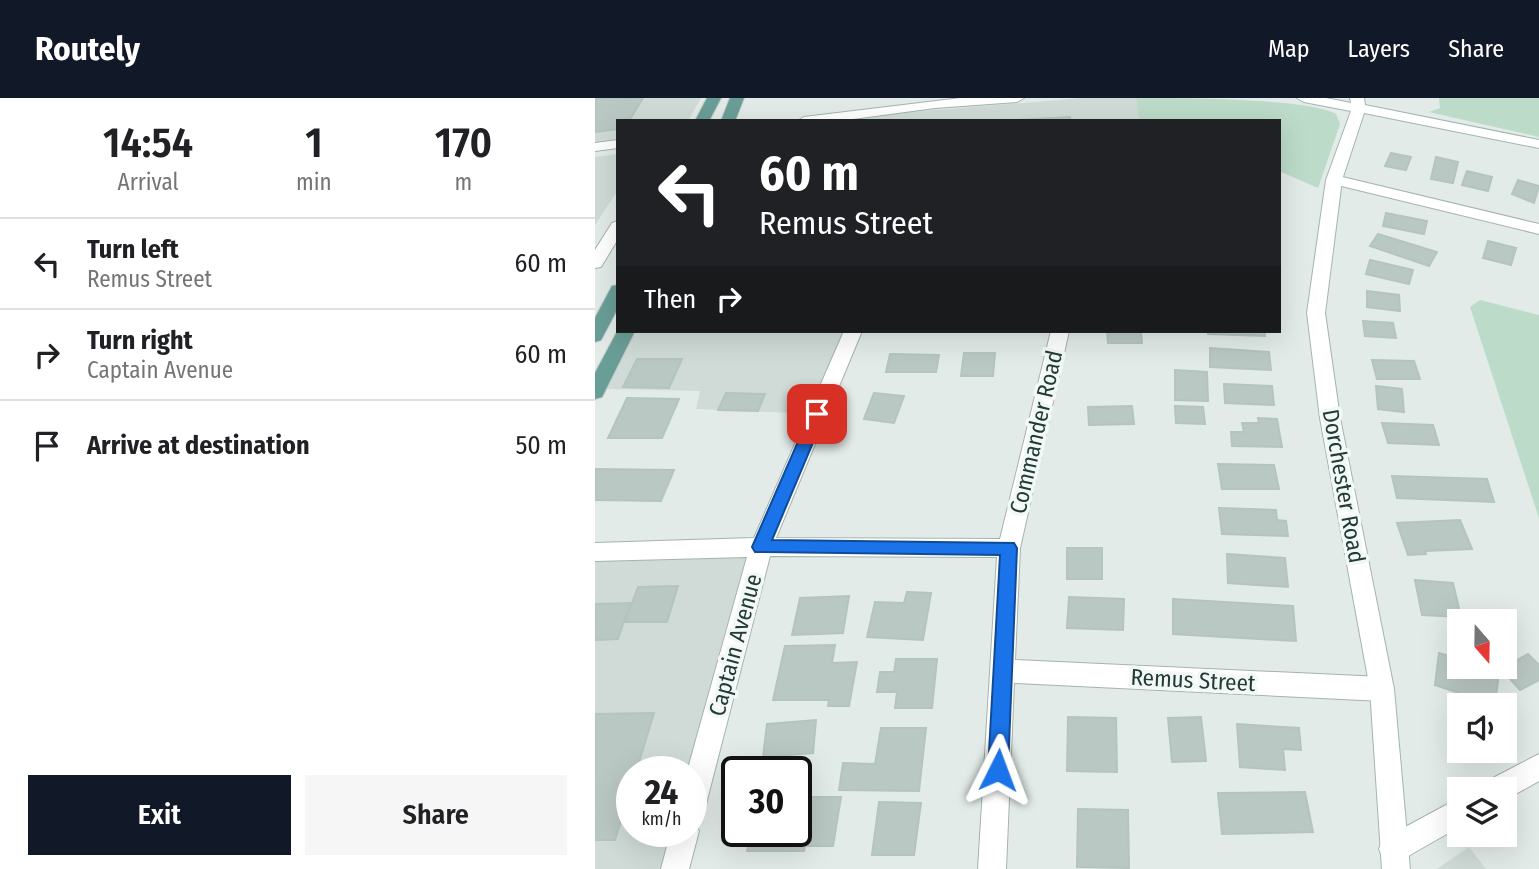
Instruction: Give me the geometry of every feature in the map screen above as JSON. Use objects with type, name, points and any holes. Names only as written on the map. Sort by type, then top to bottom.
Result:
[{"type":"main road","points":[[703,119],[714,98]]},
{"type":"main road","points":[[729,119],[737,98]]},
{"type":"main road","points":[[595,336],[616,294]]},
{"type":"main road","points":[[595,392],[625,333]]},
{"type":"street","points":[[819,119],[935,104],[1017,98]]},
{"type":"street","points":[[1304,98],[1364,101],[1539,144]]},
{"type":"street","name":"Dorchester Road","points":[[1364,101],[1341,153],[1334,180],[1317,313],[1330,418],[1382,689],[1395,859]]},
{"type":"street","points":[[595,148],[616,144]]},
{"type":"street","points":[[1334,180],[1539,229]]},
{"type":"street","points":[[595,263],[616,229]]},
{"type":"street","name":"Captain Avenue","points":[[705,756],[761,547],[852,333]]},
{"type":"street","name":"Commander Road","points":[[992,869],[1009,548],[1060,333]]},
{"type":"street","points":[[595,552],[761,547],[1009,548]]},
{"type":"street","name":"Remus Street","points":[[1004,671],[1382,689]]},
{"type":"street","points":[[1517,779],[1539,767]]},
{"type":"street","points":[[1395,859],[1447,821]]},
{"type":"street","points":[[675,869],[681,847]]},
{"type":"shaded area","points":[[595,98],[701,98],[689,119],[616,119],[616,145],[595,148]]},
{"type":"shaded area","points":[[1083,98],[1136,98],[1139,119],[858,119],[898,113]]},
{"type":"shaded area","points":[[616,154],[616,193],[595,225],[595,157]]},
{"type":"shaded area","points":[[634,333],[852,333],[817,414],[696,409],[700,391],[607,389]]},
{"type":"shaded area","points":[[761,547],[696,756],[616,756],[616,847],[681,847],[675,869],[595,869],[595,556]]},
{"type":"shaded area","points":[[1469,847],[1486,869],[1437,869]]},
{"type":"green space","points":[[1136,98],[1181,98],[1298,105],[1336,114],[1340,124],[1318,188],[1281,172],[1281,119],[1139,119]]},
{"type":"green space","points":[[1439,98],[1539,98],[1539,137],[1429,112],[1440,108]]},
{"type":"green space","points":[[1480,300],[1539,315],[1539,518],[1470,307]]},
{"type":"building","points":[[595,98],[643,98],[630,119],[616,119],[616,129],[595,132]]},
{"type":"building","points":[[1070,117],[1070,119],[1033,119]]},
{"type":"building","points":[[1391,153],[1411,157],[1406,170],[1385,166]]},
{"type":"building","points":[[1436,157],[1458,162],[1453,183],[1431,179]]},
{"type":"building","points":[[1467,171],[1492,177],[1488,191],[1462,185]]},
{"type":"building","points":[[1518,180],[1539,186],[1534,203],[1512,194]]},
{"type":"building","points":[[1386,213],[1427,221],[1424,234],[1383,226]]},
{"type":"building","points":[[1378,234],[1437,252],[1429,266],[1370,246]]},
{"type":"building","points":[[1488,241],[1516,248],[1511,265],[1483,258]]},
{"type":"building","points":[[1370,260],[1413,270],[1409,284],[1366,274]]},
{"type":"building","points":[[1367,291],[1399,295],[1400,311],[1367,307]]},
{"type":"building","points":[[1363,321],[1393,323],[1396,338],[1365,336]]},
{"type":"building","points":[[1107,333],[1141,333],[1142,343],[1108,343]]},
{"type":"building","points":[[1265,333],[1265,336],[1208,334]]},
{"type":"building","points":[[1210,348],[1269,352],[1271,370],[1210,367]]},
{"type":"building","points":[[964,353],[995,353],[993,376],[961,376]]},
{"type":"building","points":[[890,354],[939,355],[936,372],[886,372]]},
{"type":"building","points":[[637,359],[682,359],[669,388],[623,387]]},
{"type":"building","points":[[1372,360],[1414,361],[1420,379],[1377,379]]},
{"type":"building","points":[[1175,370],[1207,372],[1208,401],[1175,400]]},
{"type":"building","points":[[1224,384],[1272,386],[1274,405],[1225,403]]},
{"type":"building","points":[[1376,386],[1402,389],[1404,412],[1378,409]]},
{"type":"building","points":[[726,393],[765,394],[758,411],[718,410]]},
{"type":"building","points":[[874,393],[904,396],[894,423],[864,419]]},
{"type":"building","points":[[627,398],[679,399],[662,438],[608,438]]},
{"type":"building","points":[[1132,406],[1134,424],[1089,425],[1088,407]]},
{"type":"building","points":[[1175,406],[1203,407],[1205,424],[1176,423]]},
{"type":"building","points":[[1258,418],[1277,419],[1282,447],[1232,446],[1231,432],[1244,432],[1242,423],[1259,423]]},
{"type":"building","points":[[1382,423],[1433,425],[1439,445],[1388,443]]},
{"type":"building","points":[[1218,464],[1274,465],[1279,489],[1222,489]]},
{"type":"building","points":[[595,469],[674,470],[661,501],[595,500]]},
{"type":"building","points":[[1392,476],[1487,479],[1494,502],[1397,498]]},
{"type":"building","points":[[1219,508],[1276,510],[1277,520],[1286,521],[1288,536],[1222,534]]},
{"type":"building","points":[[1460,520],[1472,549],[1425,551],[1426,554],[1408,555],[1397,523]]},
{"type":"building","points":[[1067,548],[1102,548],[1102,579],[1067,579]]},
{"type":"building","points":[[1227,554],[1285,558],[1288,587],[1228,583]]},
{"type":"building","points":[[1415,580],[1453,583],[1459,609],[1447,609],[1447,616],[1422,615]]},
{"type":"building","points":[[678,586],[667,622],[625,622],[638,587]]},
{"type":"building","points":[[907,592],[931,593],[923,640],[867,637],[875,602],[904,603]]},
{"type":"building","points":[[849,596],[843,633],[792,635],[800,598]]},
{"type":"building","points":[[1069,597],[1124,599],[1123,630],[1067,628]]},
{"type":"building","points":[[1173,599],[1293,606],[1296,641],[1173,634]]},
{"type":"building","points":[[630,603],[618,639],[595,640],[595,604]]},
{"type":"building","points":[[835,645],[832,663],[857,662],[849,706],[828,706],[829,700],[773,700],[785,646]]},
{"type":"building","points":[[1439,653],[1447,655],[1447,679],[1498,679],[1496,693],[1459,693],[1435,685]]},
{"type":"building","points":[[1528,654],[1539,665],[1539,680],[1520,690],[1510,679],[1517,679],[1517,660]]},
{"type":"building","points":[[896,659],[937,659],[932,708],[895,708],[897,692],[877,692],[880,672],[894,672]]},
{"type":"building","points":[[654,713],[641,756],[616,756],[615,840],[595,840],[595,714]]},
{"type":"building","points":[[1068,717],[1116,718],[1117,772],[1067,771]]},
{"type":"building","points":[[1201,717],[1206,761],[1172,762],[1168,718]]},
{"type":"building","points":[[816,720],[813,753],[763,756],[767,724]]},
{"type":"building","points":[[1237,724],[1299,728],[1301,750],[1283,749],[1285,770],[1240,767]]},
{"type":"building","points":[[881,728],[926,728],[919,791],[839,790],[843,763],[875,764]]},
{"type":"building","points":[[1305,792],[1313,832],[1222,834],[1218,793]]},
{"type":"building","points":[[812,797],[841,797],[833,846],[812,846]]},
{"type":"building","points":[[879,802],[921,803],[914,855],[872,855]]},
{"type":"building","points":[[1078,809],[1128,810],[1129,868],[1077,867]]},
{"type":"building","points":[[748,847],[805,847],[804,851],[747,851]]},
{"type":"route","points":[[817,414],[761,547],[1009,548],[998,770]]}]
